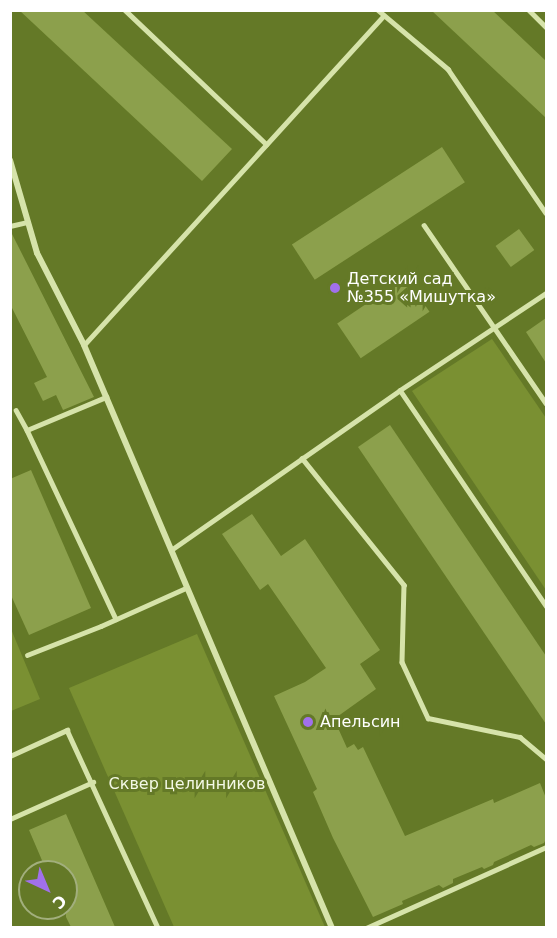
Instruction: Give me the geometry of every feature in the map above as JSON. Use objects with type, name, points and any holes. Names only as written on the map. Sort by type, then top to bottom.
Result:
[{"type":"street","points":[[10,160],[37,253],[84,345],[332,927]]},
{"type":"lane","points":[[125,10],[266,144]]},
{"type":"lane","points":[[378,10],[448,69],[546,213]]},
{"type":"lane","points":[[529,10],[546,27]]},
{"type":"lane","points":[[84,345],[383,16]]},
{"type":"lane","points":[[10,226],[28,222]]},
{"type":"lane","points":[[424,225],[546,403]]},
{"type":"lane","points":[[171,550],[400,390],[546,292]]},
{"type":"lane","points":[[400,390],[546,606]]},
{"type":"lane","points":[[27,430],[106,397]]},
{"type":"lane","points":[[16,410],[116,620]]},
{"type":"lane","points":[[302,458],[404,585],[402,662],[428,718],[520,737],[546,759]]},
{"type":"lane","points":[[27,655],[116,620],[186,588]]},
{"type":"lane","points":[[10,756],[67,730],[158,927]]},
{"type":"lane","points":[[10,819],[93,782]]},
{"type":"lane","points":[[366,927],[546,848]]},
{"type":"green space","points":[[492,339],[546,418],[546,590],[412,391]]},
{"type":"green space","points":[[11,629],[40,699],[10,711]]},
{"type":"green space","name":"Сквер целинников","points":[[197,634],[325,927],[174,927],[69,688]]},
{"type":"building","points":[[19,10],[82,10],[232,149],[202,181]]},
{"type":"building","points":[[431,10],[492,10],[546,61],[546,118]]},
{"type":"building","points":[[442,147],[465,182],[315,280],[292,244]]},
{"type":"building","points":[[519,229],[534,250],[511,267],[496,246]]},
{"type":"building","points":[[10,230],[94,397],[63,410],[56,395],[43,401],[34,383],[47,377],[10,304]]},
{"type":"building","points":[[406,277],[429,312],[361,358],[337,323]]},
{"type":"building","points":[[546,318],[546,363],[526,332]]},
{"type":"building","points":[[390,425],[546,656],[546,724],[358,447]]},
{"type":"building","points":[[31,470],[91,608],[29,635],[10,593],[10,479]]},
{"type":"building","points":[[252,514],[281,556],[305,539],[380,650],[360,664],[376,689],[334,719],[347,748],[354,744],[358,750],[363,747],[405,836],[493,799],[494,803],[540,783],[546,798],[546,839],[544,843],[534,847],[531,845],[484,869],[482,867],[453,879],[453,883],[443,888],[439,885],[373,917],[333,838],[313,792],[317,789],[274,696],[305,682],[326,668],[268,584],[260,590],[222,534]]},
{"type":"building","points":[[66,814],[115,927],[71,927],[68,920],[78,920],[78,860],[42,860],[29,830]]},
{"type":"place","name":"Детский сад №355 «Мишутка»","points":[[335,288]]},
{"type":"place","name":"Апельсин","points":[[308,722]]}]
